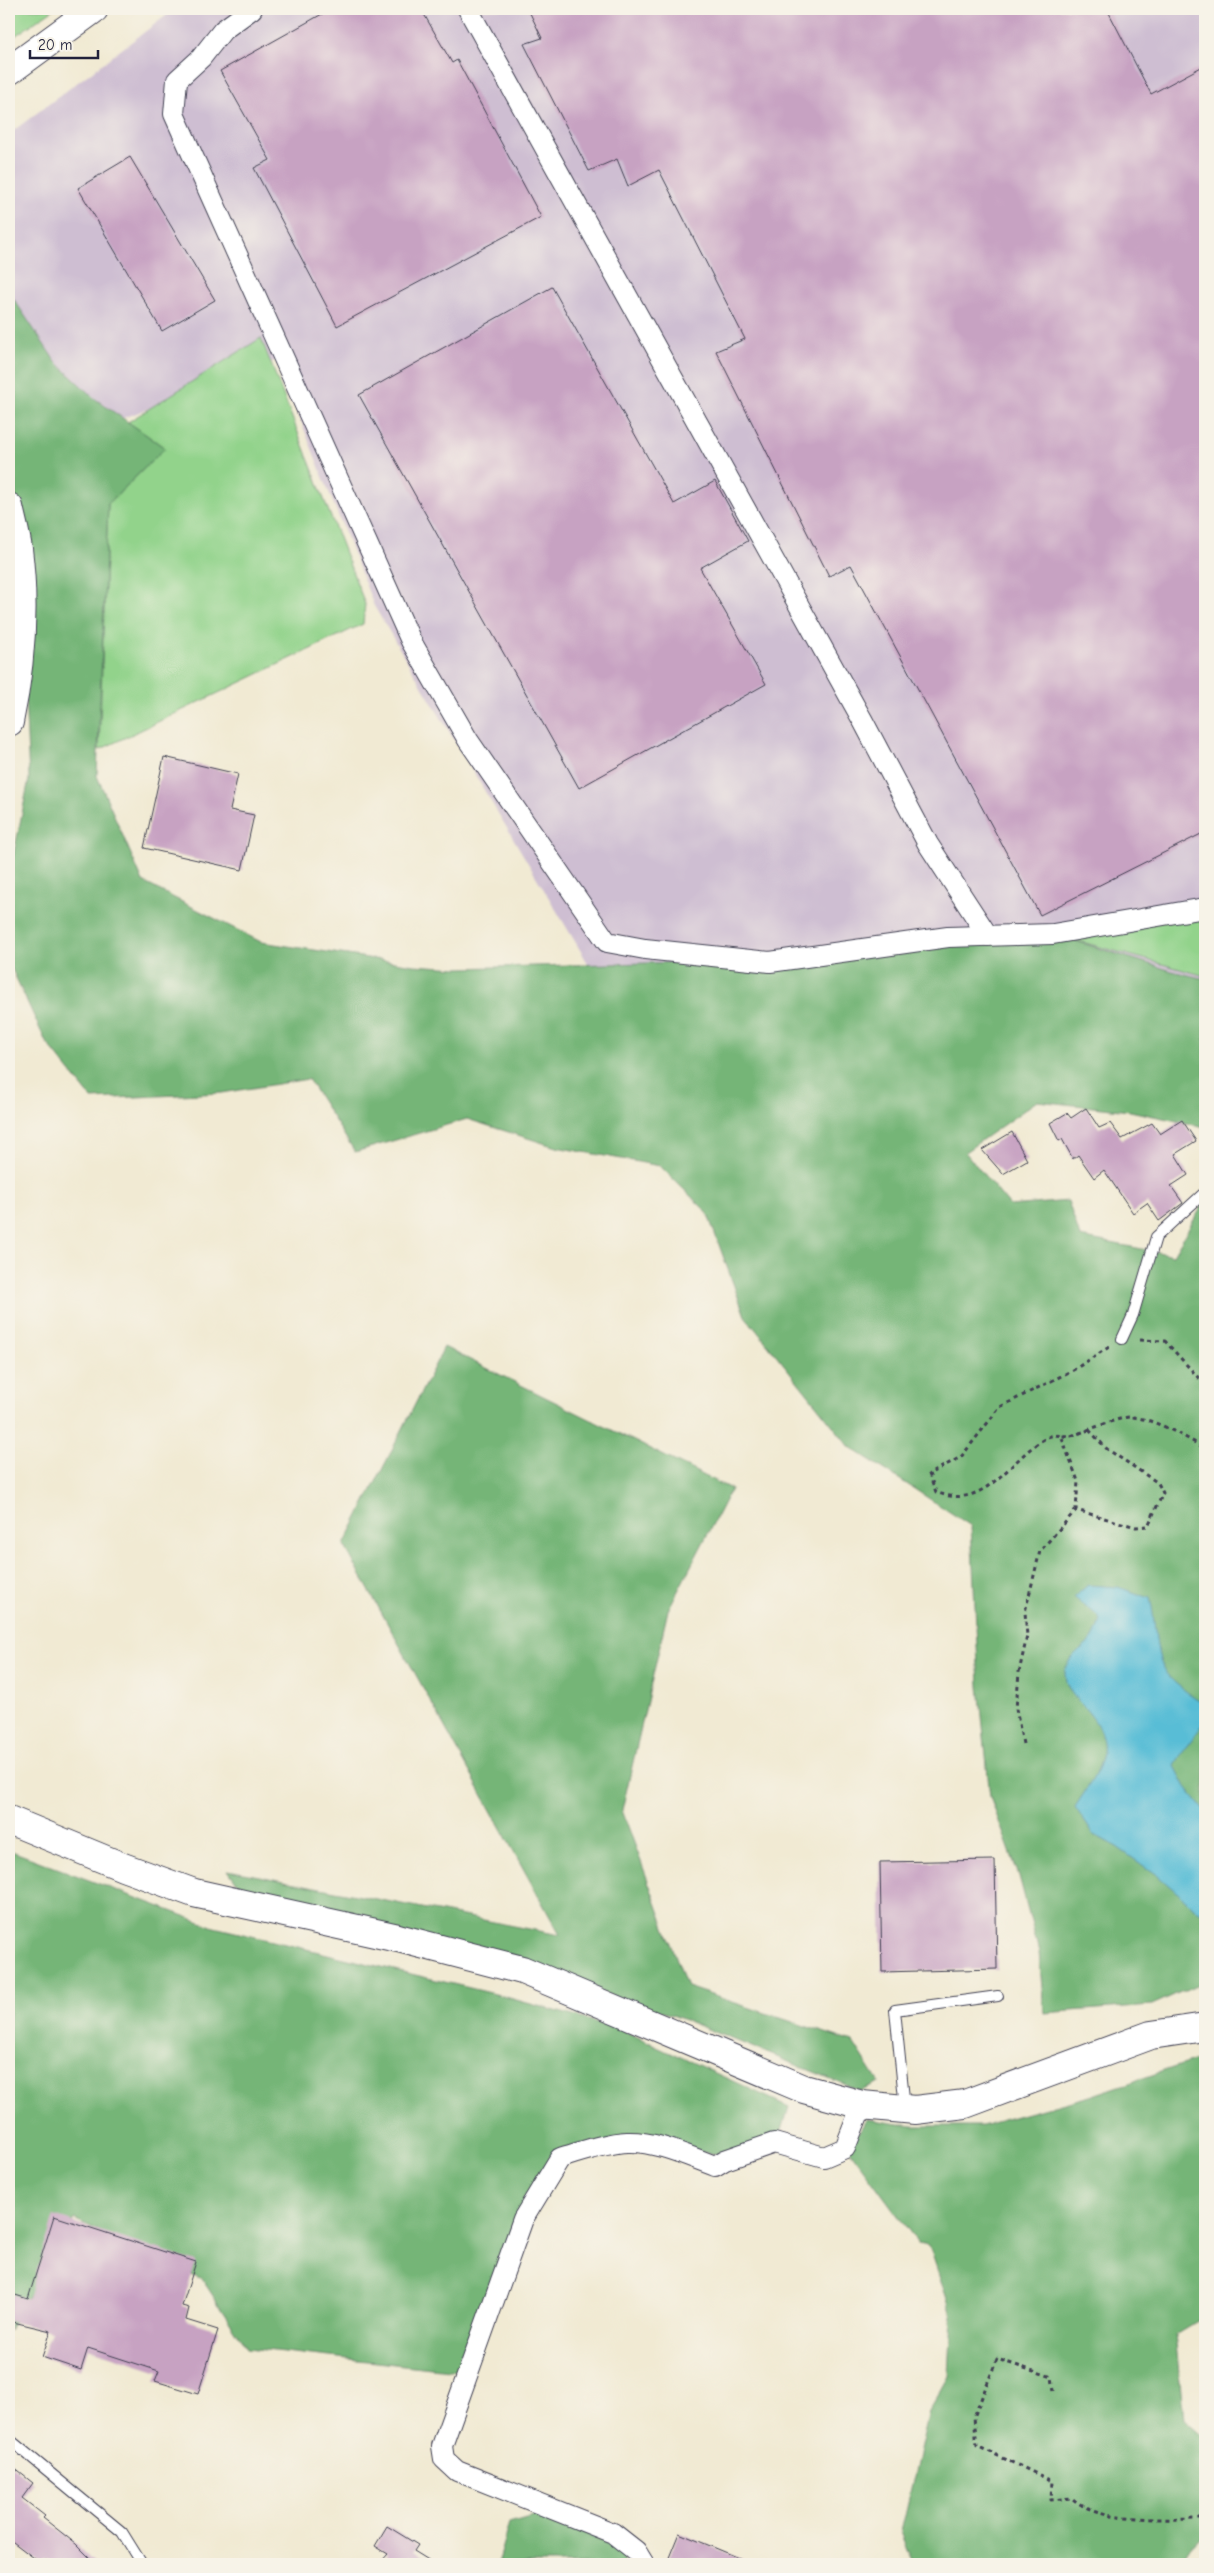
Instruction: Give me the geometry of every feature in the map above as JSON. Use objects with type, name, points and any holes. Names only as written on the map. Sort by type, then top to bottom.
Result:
[{"type":"street","points":[[9,71],[94,9]]},
{"type":"street","points":[[252,9],[222,30],[200,58],[177,80],[174,114],[411,641],[468,740],[608,942],[645,949],[770,962],[948,937],[1053,934],[1205,908]]},
{"type":"street","points":[[468,9],[863,721],[928,844],[988,936]]},
{"type":"street","points":[[9,507],[18,548],[20,584],[9,722]]},
{"type":"street","points":[[9,1820],[123,1867],[194,1893],[398,1938],[522,1970],[804,2089],[862,2105],[915,2110],[965,2104],[1150,2035],[1205,2027]]},
{"type":"street","points":[[644,2564],[636,2551],[613,2533],[457,2471],[444,2459],[442,2446],[523,2219],[560,2158],[626,2142],[641,2143],[672,2151],[715,2166],[725,2160],[774,2143],[824,2157],[845,2148],[862,2105]]},
{"type":"lane","points":[[1122,1339],[1133,1314],[1156,1237],[1205,1193]]},
{"type":"lane","points":[[905,2109],[895,2010],[998,1996]]},
{"type":"lane","points":[[9,2439],[122,2532],[142,2564]]},
{"type":"path","points":[[1205,1384],[1165,1341],[1122,1339],[1075,1368],[1000,1407],[961,1457],[929,1474],[936,1492],[947,1497],[973,1494],[990,1486],[1025,1454],[1050,1436],[1071,1436],[1130,1417],[1156,1423],[1205,1448]]},
{"type":"path","points":[[1076,1510],[1136,1527],[1148,1526],[1163,1493],[1158,1483],[1107,1449],[1089,1430]]},
{"type":"path","points":[[1023,1744],[1016,1709],[1019,1672],[1028,1636],[1025,1612],[1040,1551],[1076,1510],[1078,1481],[1061,1436]]},
{"type":"path","points":[[1054,2391],[1052,2377],[997,2359],[974,2417],[976,2446],[1052,2480],[1051,2500],[1072,2498],[1080,2506],[1140,2520],[1205,2518]]},
{"type":"shaded area","points":[[175,9],[1205,9],[1205,994],[616,1010],[374,606],[277,360],[54,444],[9,360],[9,134]]},
{"type":"green space","points":[[9,9],[54,9],[9,40]]},
{"type":"green space","points":[[9,292],[55,361],[94,398],[165,448],[108,504],[97,776],[143,882],[261,942],[414,965],[458,968],[799,959],[1053,934],[1172,971],[1205,979],[1205,1127],[1130,1111],[1037,1101],[965,1152],[1010,1206],[1068,1201],[1080,1237],[1173,1255],[1205,1201],[1205,1981],[1152,2005],[1044,2013],[1039,1952],[1019,1876],[990,1797],[979,1686],[971,1526],[850,1447],[745,1316],[707,1212],[660,1166],[556,1147],[467,1119],[355,1152],[308,1079],[222,1093],[92,1099],[46,1042],[9,963],[9,877],[29,779],[9,359]]},
{"type":"green space","points":[[261,338],[365,604],[363,624],[99,750],[108,504],[165,448],[128,422]]},
{"type":"green space","points":[[1205,905],[1205,976],[1053,934]]},
{"type":"green space","points":[[444,1347],[731,1489],[668,1610],[622,1810],[687,1987],[853,2042],[879,2083],[861,2091],[675,2016],[551,1977],[240,1887],[228,1870],[560,1935],[344,1545]]},
{"type":"green space","points":[[9,1850],[214,1927],[495,1994],[620,2029],[789,2107],[778,2144],[738,2156],[609,2143],[554,2157],[468,2372],[247,2348],[202,2279],[74,2219],[9,2330]]},
{"type":"green space","points":[[1205,2057],[1205,2316],[1175,2334],[1184,2420],[1205,2438],[1205,2533],[1175,2564],[914,2564],[901,2532],[929,2412],[949,2376],[952,2314],[929,2245],[918,2243],[848,2148],[867,2119],[912,2126],[981,2126],[1090,2096]]},
{"type":"green space","points":[[554,2510],[625,2543],[623,2564],[497,2564],[509,2523]]},
{"type":"water","points":[[1088,1585],[1118,1587],[1150,1598],[1158,1651],[1163,1668],[1176,1684],[1205,1704],[1205,1722],[1186,1747],[1175,1766],[1186,1787],[1205,1811],[1205,1914],[1196,1909],[1158,1876],[1117,1847],[1093,1834],[1075,1807],[1093,1779],[1103,1755],[1100,1731],[1072,1693],[1065,1677],[1066,1667],[1069,1662],[1093,1638],[1100,1620],[1095,1613],[1074,1597]]},
{"type":"building","points":[[331,9],[421,9],[452,63],[457,60],[541,217],[337,326],[254,168],[270,160],[220,71]]},
{"type":"building","points":[[528,9],[1107,9],[1151,94],[1205,65],[1205,832],[1040,915],[851,565],[829,576],[716,351],[745,339],[659,170],[628,186],[617,159],[589,171],[524,44],[542,38]]},
{"type":"building","points":[[130,157],[215,300],[162,331],[78,188]]},
{"type":"building","points":[[552,287],[674,504],[715,481],[748,541],[700,568],[766,684],[579,788],[359,395]]},
{"type":"building","points":[[164,757],[238,774],[230,810],[254,815],[242,870],[144,848]]},
{"type":"building","points":[[1086,1108],[1099,1128],[1110,1123],[1122,1139],[1152,1123],[1160,1134],[1182,1120],[1196,1141],[1175,1154],[1188,1175],[1171,1186],[1183,1203],[1159,1221],[1147,1203],[1133,1213],[1104,1170],[1094,1178],[1078,1155],[1073,1159],[1062,1139],[1059,1141],[1050,1123],[1067,1113],[1071,1118]]},
{"type":"building","points":[[1012,1132],[1027,1160],[1003,1174],[982,1150]]},
{"type":"building","points":[[995,1860],[997,1969],[882,1972],[880,1862]]},
{"type":"building","points":[[54,2216],[196,2262],[182,2306],[189,2308],[186,2320],[218,2330],[198,2394],[155,2381],[159,2371],[88,2348],[81,2370],[42,2357],[51,2331],[9,2321],[9,2293],[28,2299]]},
{"type":"building","points":[[9,2464],[33,2483],[22,2498],[45,2516],[43,2518],[76,2544],[96,2564],[54,2564],[45,2560],[42,2564],[9,2539]]},
{"type":"building","points":[[387,2526],[418,2545],[414,2551],[435,2564],[379,2564],[388,2554],[375,2546]]},
{"type":"building","points":[[679,2533],[754,2564],[678,2564],[668,2560]]}]
